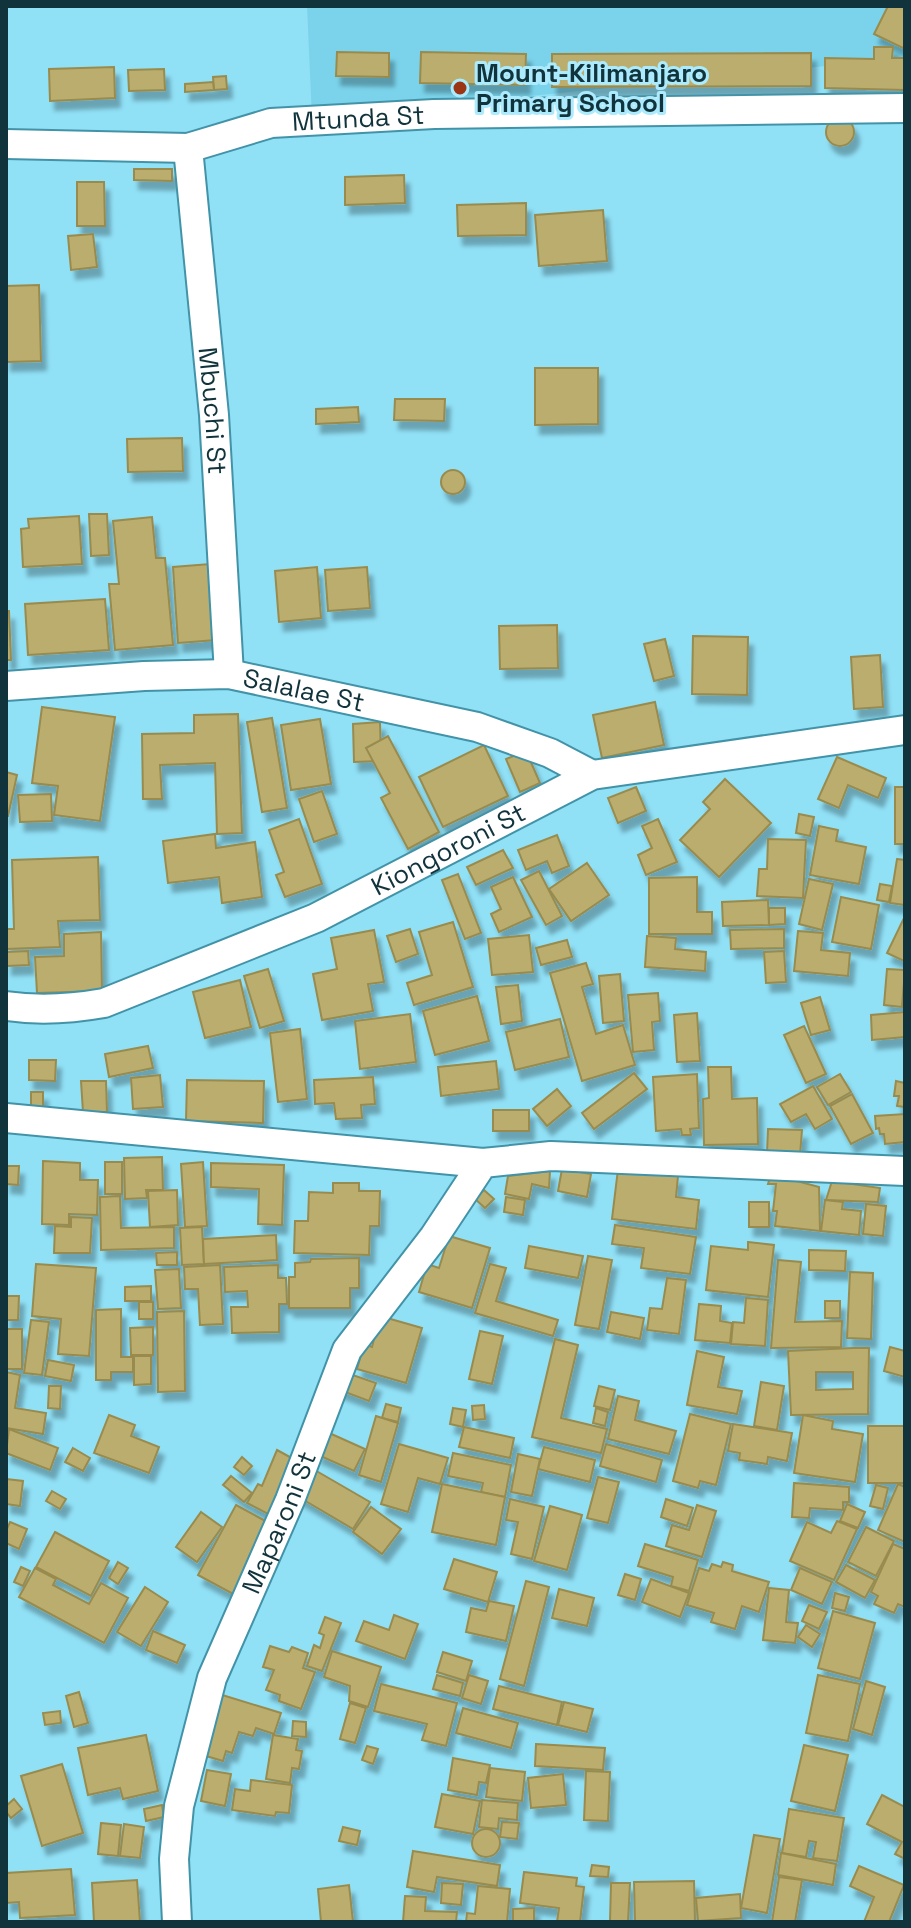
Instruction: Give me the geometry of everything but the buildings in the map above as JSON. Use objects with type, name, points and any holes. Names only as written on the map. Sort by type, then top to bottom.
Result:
[{"type":"street","name":"Mtunda St","points":[[6,144],[188,148],[271,123],[419,115],[905,108]]},
{"type":"street","name":"Mbuchi St","points":[[188,148],[214,415],[229,674]]},
{"type":"street","name":"Salalae St","points":[[6,686],[144,676],[229,674],[477,727],[550,753],[592,775]]},
{"type":"street","name":"Kiongoroni St","points":[[6,1006],[33,1010],[69,1009],[104,1003],[316,918],[592,775],[905,730]]},
{"type":"street","points":[[6,1118],[483,1163],[551,1156],[905,1171]]},
{"type":"street","name":"Maparoni St","points":[[177,1922],[174,1859],[179,1806],[212,1678],[290,1500],[347,1350],[434,1237],[483,1163]]},
{"type":"shaded area","name":"Mount-Kilimanjaro Primary School","points":[[307,6],[905,6],[905,58],[312,118]]},
{"type":"place","name":"Mount-Kilimanjaro Primary School","points":[[460,88]]}]
